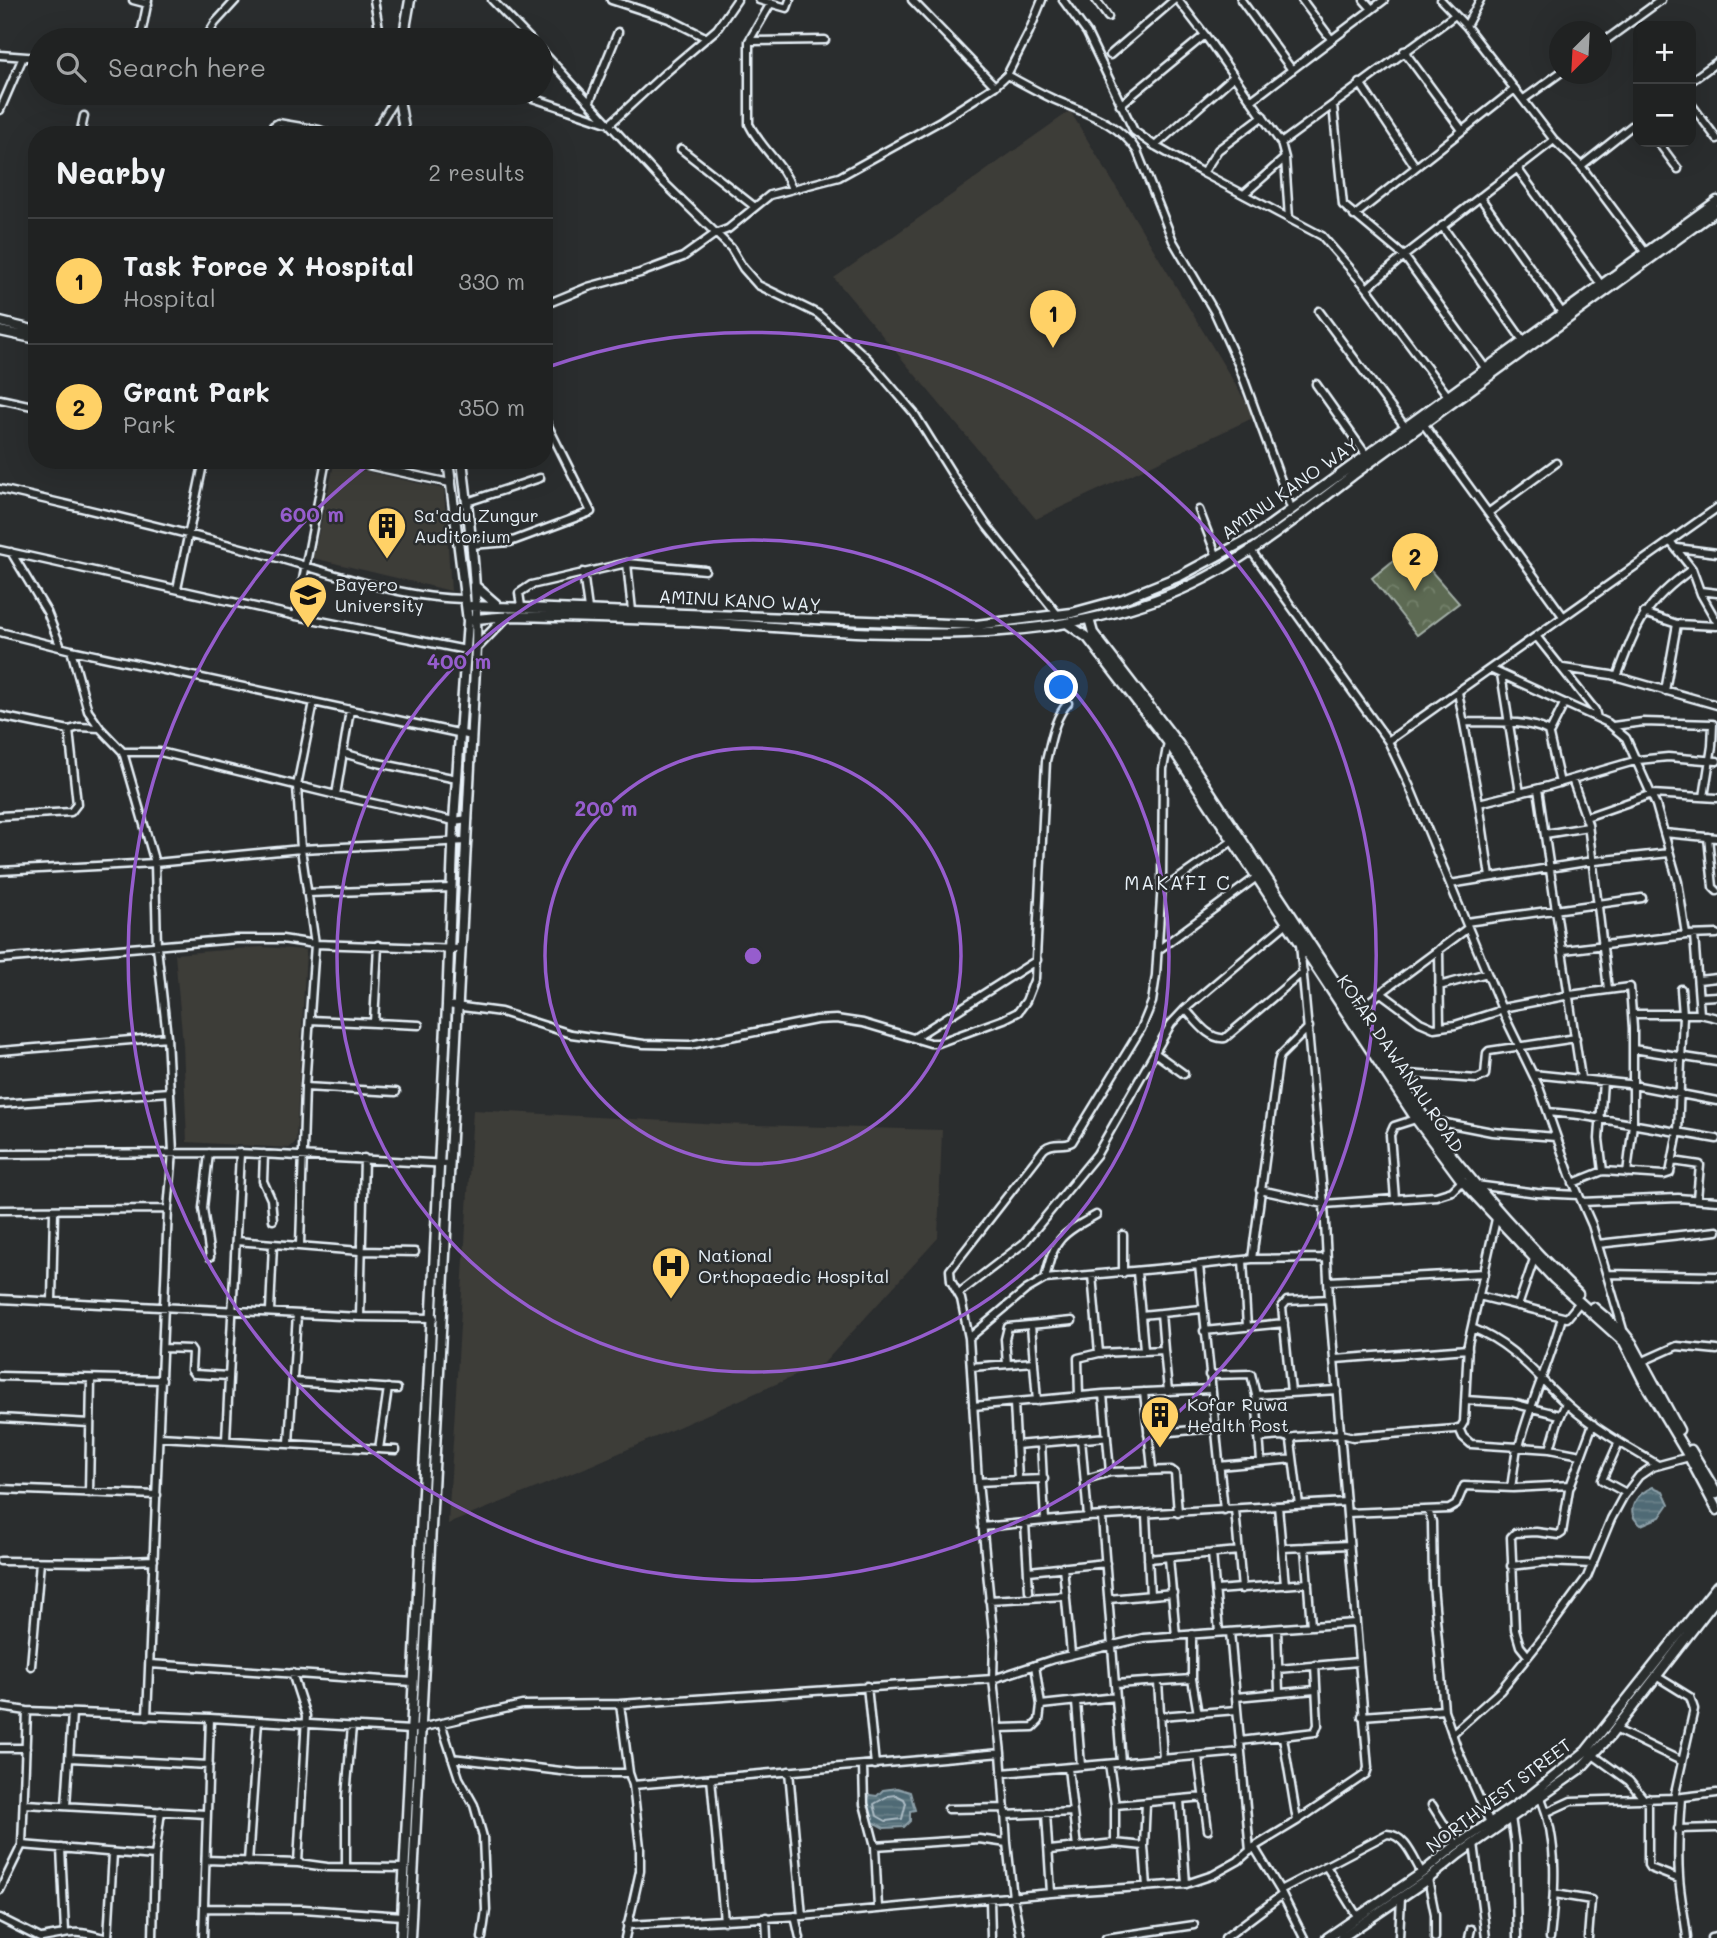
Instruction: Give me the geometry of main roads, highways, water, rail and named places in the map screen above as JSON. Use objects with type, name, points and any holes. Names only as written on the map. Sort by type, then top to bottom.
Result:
[{"type":"main road","points":[[405,28],[410,0]]},
{"type":"main road","points":[[400,105],[404,126]]},
{"type":"main road","name":"AMINU KANO WAY","points":[[472,620],[507,616],[959,626],[1058,615],[1123,599],[1180,576],[1258,534],[1406,428],[1421,421],[1448,396],[1717,201]]},
{"type":"main road","name":"AMINU KANO WAY","points":[[470,604],[588,608],[954,635],[1068,624],[1129,608],[1215,572],[1250,549],[1303,513],[1421,421],[1717,210]]},
{"type":"main road","points":[[0,322],[28,329]]},
{"type":"main road","points":[[0,331],[28,338]]},
{"type":"main road","points":[[401,1938],[439,1164],[452,1005],[460,949],[476,648],[449,469]]},
{"type":"main road","points":[[463,469],[474,585],[470,604]]},
{"type":"main road","points":[[1214,559],[1215,572]]},
{"type":"main road","points":[[474,585],[499,605]]},
{"type":"main road","points":[[476,648],[507,616]]},
{"type":"main road","name":"KOFAR DAWANAU ROAD","points":[[1089,619],[1093,633],[1179,745],[1355,1012],[1421,1119],[1474,1184],[1547,1264],[1624,1333],[1641,1362],[1646,1379]]},
{"type":"main road","points":[[410,1938],[449,1164],[452,1005],[450,950],[454,821],[466,650],[472,620]]},
{"type":"main road","name":"KOFAR DAWANAU ROAD","points":[[1068,624],[1087,638],[1168,742],[1300,943],[1462,1181],[1534,1259],[1620,1337],[1646,1379],[1717,1510]]},
{"type":"main road","points":[[453,872],[465,872]]},
{"type":"main road","points":[[1646,1379],[1713,1480],[1717,1494]]},
{"type":"main road","name":"NORTHWEST STREET","points":[[1341,1938],[1401,1898],[1457,1845],[1531,1795],[1586,1751],[1717,1586]]},
{"type":"main road","name":"NORTHWEST STREET","points":[[1327,1938],[1357,1916],[1425,1876],[1579,1770],[1615,1729],[1717,1598]]},
{"type":"water","points":[[1653,1487],[1663,1491],[1669,1504],[1660,1517],[1641,1525],[1632,1509],[1641,1494]]},
{"type":"water","points":[[897,1788],[910,1792],[915,1810],[910,1811],[910,1821],[904,1827],[884,1828],[871,1821],[866,1801],[870,1795],[877,1796],[883,1790]]},
{"type":"place","name":"Task Force X Hospital","points":[[1053,348]]},
{"type":"place","name":"Sa'adu Zungur Auditorium","points":[[387,560]]},
{"type":"place","name":"Grant Park","points":[[1415,591]]},
{"type":"place","name":"Bayero University","points":[[308,629]]},
{"type":"place","name":"National Orthopaedic Hospital","points":[[671,1300]]},
{"type":"place","name":"Kofar Ruwa Health Post","points":[[1160,1449]]},
{"type":"district","name":"MAKAFI C","points":[[1178,883]]}]
